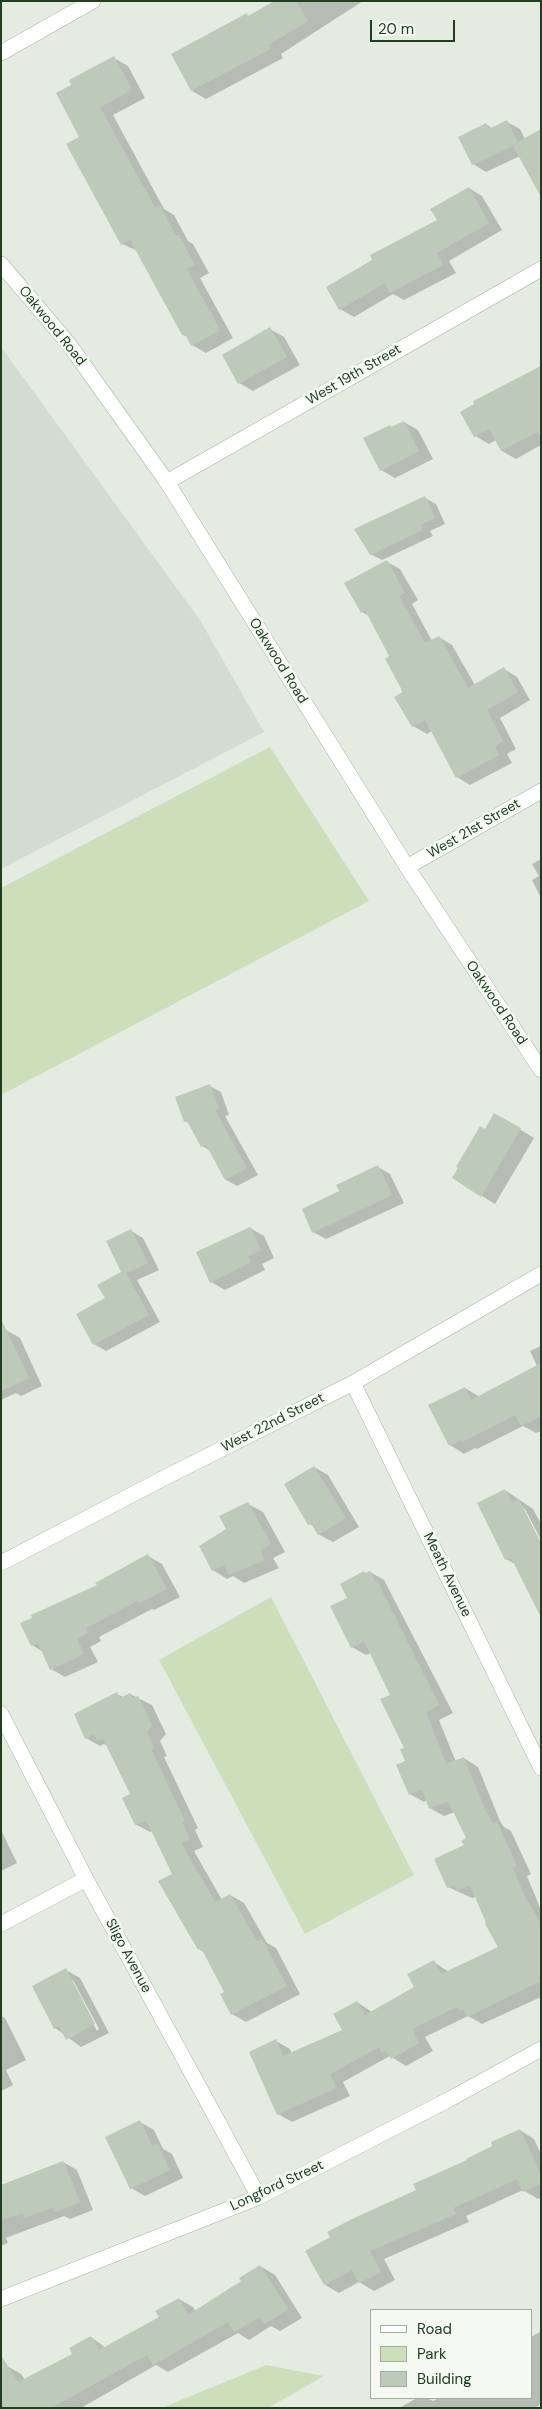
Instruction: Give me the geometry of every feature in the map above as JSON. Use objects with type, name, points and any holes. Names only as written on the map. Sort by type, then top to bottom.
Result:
[{"type":"street","points":[[1,53],[93,1]]},
{"type":"street","name":"Oakwood Road","points":[[1,264],[68,344],[167,482],[407,868],[541,1070]]},
{"type":"street","name":"West 19th Street","points":[[167,482],[541,269]]},
{"type":"street","name":"West 21st Street","points":[[407,868],[541,791]]},
{"type":"street","name":"West 22nd Street","points":[[1,1563],[353,1383],[541,1274]]},
{"type":"street","name":"Meath Avenue","points":[[353,1383],[541,1768]]},
{"type":"street","name":"Sligo Avenue","points":[[1,1714],[86,1879],[259,2197]]},
{"type":"street","points":[[1,1924],[86,1879]]},
{"type":"street","name":"Longford Street","points":[[1,2299],[259,2197],[448,2100],[541,2049]]},
{"type":"shaded area","points":[[1,347],[200,620],[264,732],[1,869]]},
{"type":"green space","points":[[270,747],[369,901],[1,1095],[1,888]]},
{"type":"green space","points":[[271,1597],[414,1875],[305,1934],[159,1660]]},
{"type":"green space","points":[[266,2365],[324,2376],[268,2408],[162,2408]]},
{"type":"building","points":[[274,1],[296,1],[308,21],[268,45],[270,49],[191,91],[171,54],[247,13],[248,16]]},
{"type":"building","points":[[114,56],[132,90],[100,107],[155,208],[160,205],[176,236],[179,235],[195,265],[187,269],[220,330],[191,346],[185,334],[182,335],[130,240],[121,245],[66,144],[79,137],[56,93],[71,85],[69,80]]},
{"type":"building","points":[[507,120],[518,142],[541,129],[541,197],[513,146],[472,165],[458,137],[486,123],[489,129]]},
{"type":"building","points":[[469,187],[489,223],[437,253],[443,265],[390,293],[385,283],[339,310],[326,287],[372,260],[370,255],[437,220],[430,209]]},
{"type":"building","points":[[270,327],[287,357],[238,384],[222,355]]},
{"type":"building","points":[[541,366],[541,430],[501,451],[489,429],[474,437],[460,412],[474,404],[473,401]]},
{"type":"building","points":[[404,421],[419,451],[380,471],[363,438],[390,425],[391,427]]},
{"type":"building","points":[[425,496],[435,518],[420,525],[422,530],[370,555],[354,529]]},
{"type":"building","points":[[387,560],[405,593],[399,596],[425,643],[439,636],[468,688],[504,667],[518,692],[487,710],[503,741],[495,746],[499,755],[456,778],[425,720],[412,727],[394,697],[403,692],[385,659],[389,656],[365,610],[361,613],[344,583]]},
{"type":"building","points":[[210,1084],[219,1109],[215,1110],[247,1168],[225,1180],[206,1145],[201,1147],[187,1121],[184,1122],[175,1097]]},
{"type":"building","points":[[494,1113],[521,1128],[481,1197],[452,1178],[458,1168],[456,1167],[480,1126],[485,1129]]},
{"type":"building","points":[[378,1165],[392,1195],[312,1233],[302,1209],[339,1191],[336,1185]]},
{"type":"building","points":[[250,1227],[261,1250],[248,1256],[251,1262],[210,1283],[196,1252]]},
{"type":"building","points":[[131,1229],[148,1263],[126,1273],[149,1315],[93,1345],[76,1314],[105,1298],[97,1285],[121,1272],[106,1241]]},
{"type":"building","points":[[1,1319],[29,1378],[1,1391]]},
{"type":"building","points":[[541,1363],[541,1416],[521,1426],[515,1415],[462,1442],[461,1440],[449,1446],[428,1405],[465,1387],[471,1400]]},
{"type":"building","points":[[314,1466],[346,1518],[318,1535],[311,1524],[308,1525],[284,1484]]},
{"type":"building","points":[[505,1489],[512,1503],[519,1499],[541,1543],[541,1617],[511,1558],[505,1560],[477,1503]]},
{"type":"building","points":[[248,1502],[271,1544],[260,1550],[265,1560],[229,1575],[224,1565],[212,1571],[199,1546],[226,1529],[219,1516]]},
{"type":"building","points":[[148,1554],[167,1589],[139,1603],[138,1601],[86,1628],[88,1633],[77,1639],[84,1654],[50,1670],[38,1643],[31,1646],[20,1623],[32,1618],[31,1615],[97,1585],[95,1583]]},
{"type":"building","points":[[364,1571],[365,1573],[370,1571],[375,1582],[377,1581],[439,1705],[426,1712],[446,1764],[464,1757],[486,1812],[493,1823],[497,1822],[517,1866],[513,1868],[524,1895],[541,1924],[541,1981],[467,2017],[463,2009],[460,2011],[457,2007],[412,2029],[419,2043],[391,2059],[386,2051],[382,2053],[379,2047],[330,2074],[336,2088],[277,2115],[249,2052],[276,2039],[283,2056],[342,2030],[333,2014],[357,2001],[365,2015],[414,1987],[407,1974],[434,1960],[441,1974],[498,1947],[485,1924],[470,1885],[457,1891],[454,1885],[447,1888],[434,1859],[464,1845],[461,1841],[466,1838],[448,1801],[429,1809],[422,1789],[409,1795],[396,1765],[405,1761],[400,1749],[404,1748],[380,1699],[390,1695],[364,1641],[351,1648],[330,1606],[347,1598],[340,1584]]},
{"type":"building","points":[[117,1692],[120,1698],[130,1693],[133,1698],[138,1696],[152,1725],[147,1733],[154,1748],[151,1749],[185,1821],[182,1822],[190,1839],[181,1843],[215,1902],[230,1894],[257,1941],[262,1939],[287,1986],[231,2015],[220,1994],[224,1992],[201,1948],[198,1950],[158,1881],[172,1874],[146,1820],[135,1825],[122,1798],[130,1794],[103,1739],[97,1741],[94,1734],[85,1739],[74,1714]]},
{"type":"building","points":[[66,1968],[95,2024],[66,2040],[59,2026],[54,2029],[32,1986]]},
{"type":"building","points":[[140,2120],[152,2146],[158,2144],[170,2170],[130,2189],[105,2137]]},
{"type":"building","points":[[520,2129],[541,2175],[541,2184],[523,2192],[517,2179],[453,2208],[456,2214],[370,2251],[381,2272],[359,2283],[352,2270],[324,2285],[305,2251],[330,2237],[327,2232],[416,2190],[413,2184],[467,2160],[492,2146],[491,2142]]},
{"type":"building","points":[[63,2161],[80,2202],[55,2212],[53,2207],[25,2218],[23,2213],[1,2220],[1,2185]]},
{"type":"building","points":[[260,2265],[288,2309],[265,2324],[260,2317],[234,2332],[228,2322],[153,2365],[147,2355],[51,2408],[1,2408],[1,2355],[18,2382],[72,2354],[69,2348],[91,2336],[99,2350],[159,2317],[155,2311],[179,2298],[188,2315],[241,2281],[239,2278]]}]
